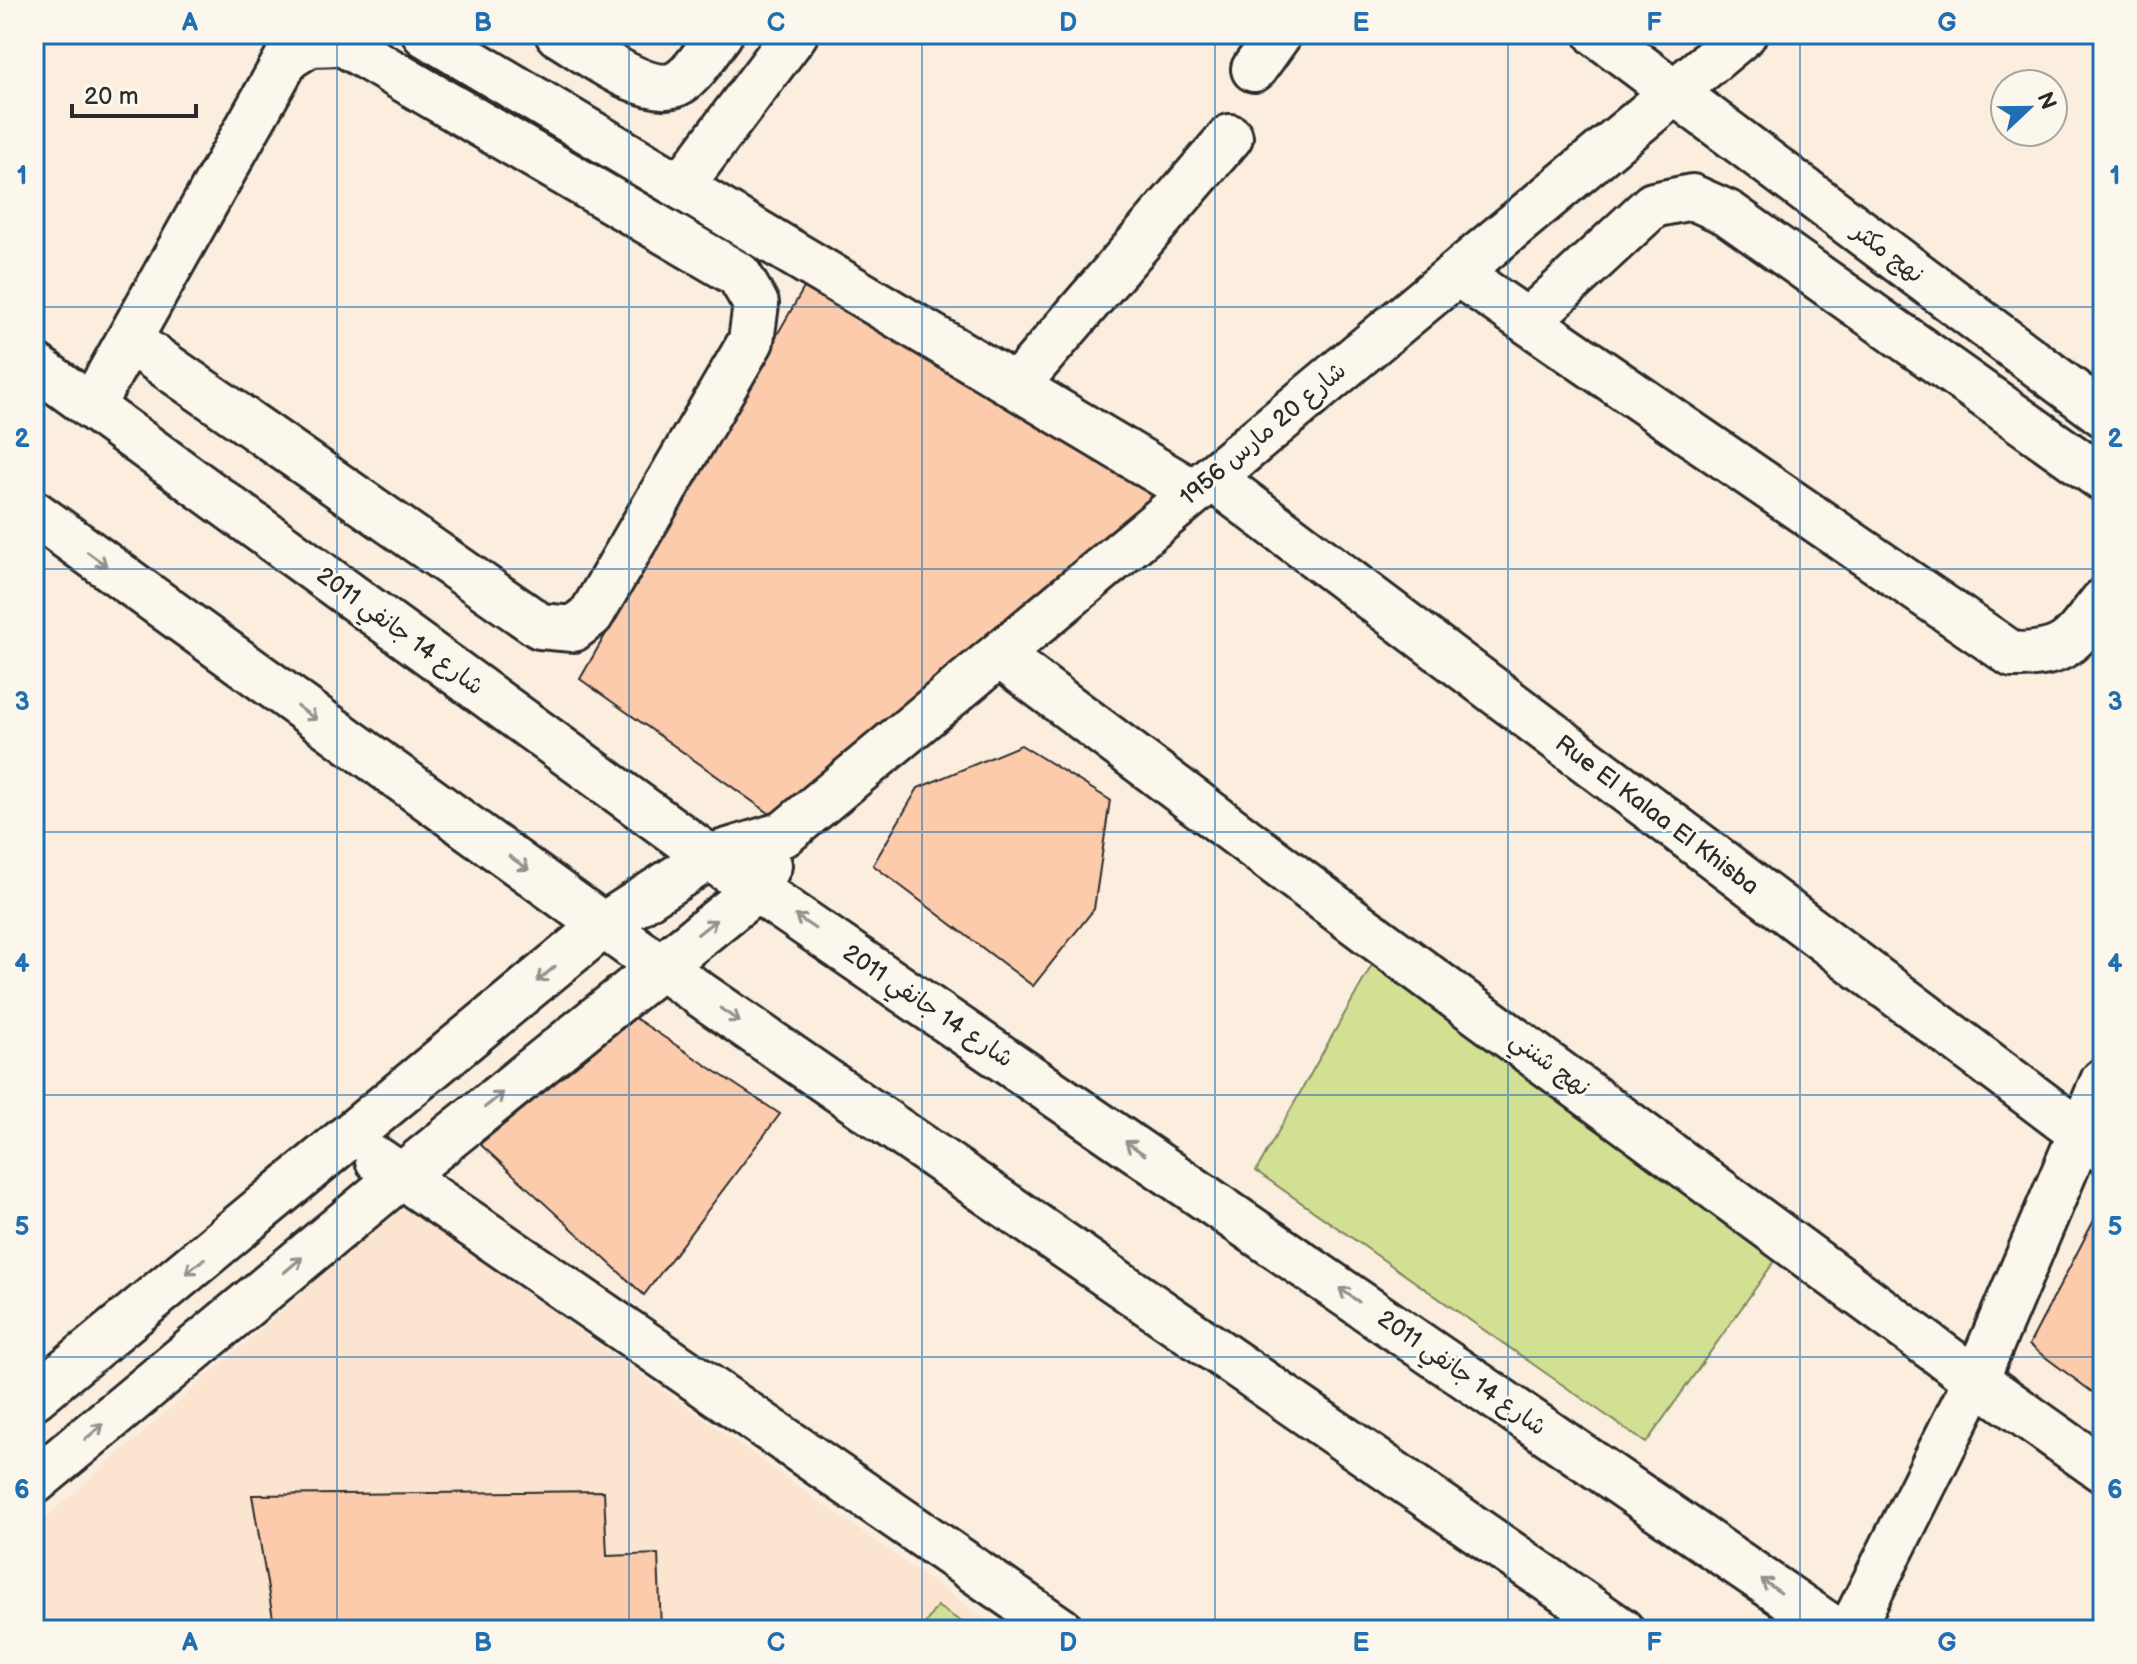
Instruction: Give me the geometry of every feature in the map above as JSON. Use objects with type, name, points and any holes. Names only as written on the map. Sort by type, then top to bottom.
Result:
[{"type":"street","name":"Rue El Kalaa El Khisba","points":[[425,34],[1016,386],[1203,485],[2091,1142]]},
{"type":"street","points":[[558,34],[645,85],[664,89],[682,82],[720,34]]},
{"type":"street","points":[[681,186],[795,34]]},
{"type":"street","points":[[1254,69],[1279,34]]},
{"type":"street","name":"نهج مكثر","points":[[1597,34],[2103,414]]},
{"type":"street","name":"شارع 20 مارس 1956","points":[[34,1397],[350,1139],[605,924],[709,857],[784,834],[1744,34]]},
{"type":"street","points":[[91,407],[287,58],[310,44],[342,43],[452,107],[739,275],[756,304],[751,341],[591,615],[573,629],[540,626],[129,340]]},
{"type":"street","points":[[1016,386],[1230,137]]},
{"type":"street","points":[[1528,321],[1653,205],[1692,197],[1728,213],[2103,479]]},
{"type":"street","points":[[1457,273],[2013,655],[2041,655],[2067,647],[2103,601]]},
{"type":"street","name":"شارع 14 جانفي 2011","points":[[34,365],[709,857],[1835,1630]]},
{"type":"street","points":[[34,513],[658,965],[1621,1630]]},
{"type":"street","name":"نهج شنني","points":[[999,655],[1976,1380],[2103,1470]]},
{"type":"street","name":"شارع 20 مارس 1956","points":[[757,889],[784,834]]},
{"type":"street","points":[[34,1482],[658,965],[757,889]]},
{"type":"street","points":[[1851,1630],[2091,1142],[2103,1081]]},
{"type":"street","points":[[350,1139],[400,1177],[1061,1630]]},
{"type":"shaded area","points":[[403,1205],[1000,1630],[34,1630],[34,1528]]},
{"type":"green space","points":[[1372,965],[1776,1259],[1646,1443],[1256,1171]]},
{"type":"green space","points":[[937,1606],[974,1630],[921,1630]]},
{"type":"building","points":[[809,279],[1172,483],[773,816],[580,679]]},
{"type":"building","points":[[1021,745],[1110,800],[1094,909],[1033,986],[873,865],[918,788]]},
{"type":"building","points":[[635,1018],[780,1114],[644,1295],[480,1144]]},
{"type":"building","points":[[2103,1203],[2103,1400],[2029,1345]]},
{"type":"building","points":[[604,1491],[607,1556],[658,1554],[661,1630],[275,1630],[252,1495]]}]
